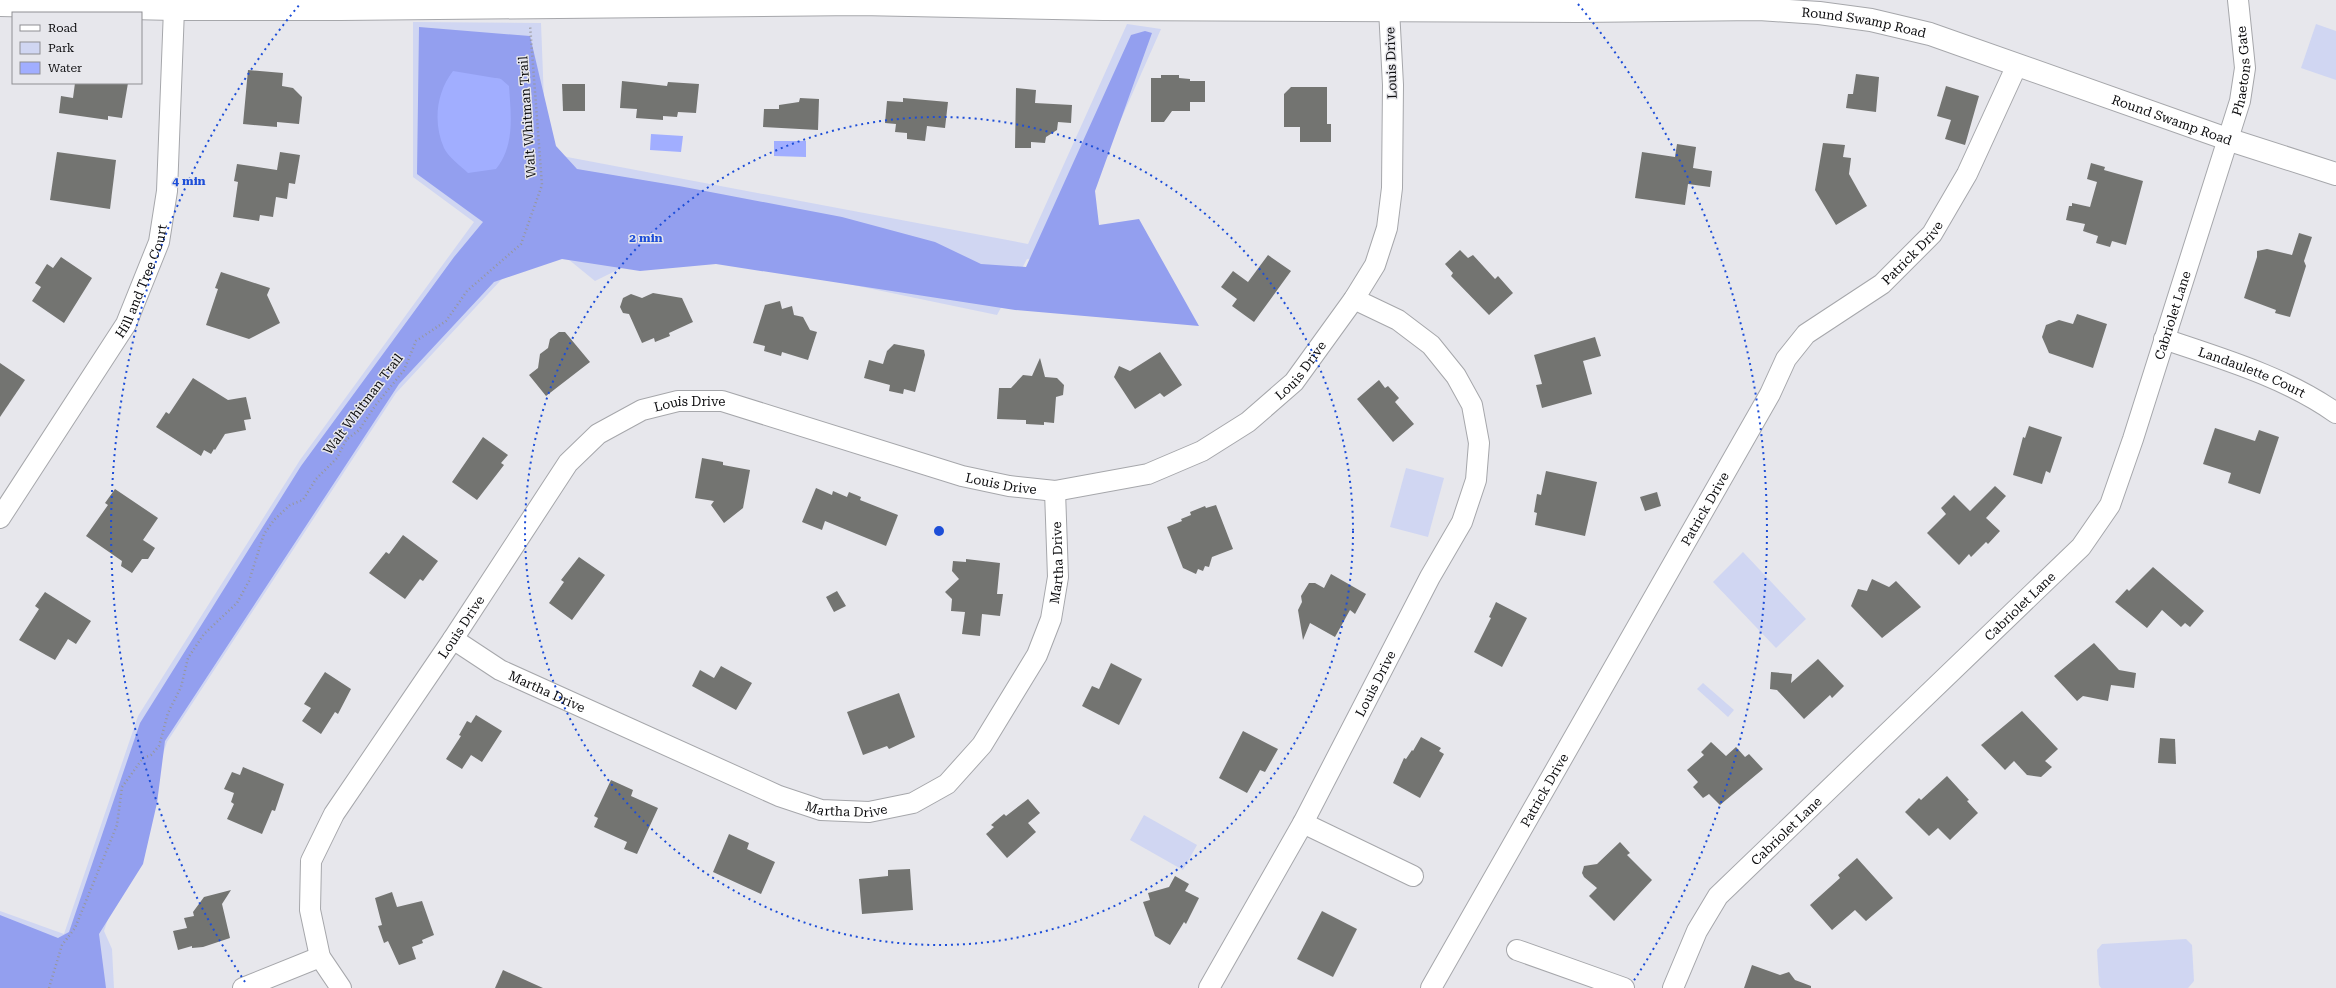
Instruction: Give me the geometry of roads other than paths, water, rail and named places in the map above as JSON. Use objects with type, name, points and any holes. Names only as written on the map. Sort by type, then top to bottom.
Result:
[{"type":"street","name":"Phaetons Gate","points":[[2230,140],[2240,101],[2244,68],[2238,0]]},
{"type":"street","name":"Round Swamp Road","points":[[0,5],[121,4],[174,9],[484,9],[630,5],[868,4],[1103,10],[1389,10],[1489,6],[1758,9],[1819,13],[1871,20],[1930,34],[2230,140],[2336,174]]},
{"type":"street","name":"Hill and Tree Court","points":[[0,518],[126,324],[159,242],[168,191],[174,9]]},
{"type":"street","name":"Louis Drive","points":[[341,988],[320,957],[310,910],[311,861],[334,814],[453,639],[568,463],[598,434],[642,410],[678,401],[722,400],[962,476],[1010,486],[1056,491],[1148,474],[1202,451],[1248,422],[1294,382],[1354,299],[1375,265],[1387,228],[1392,188],[1393,86],[1389,10]]},
{"type":"street","name":"Patrick Drive","points":[[1431,988],[1766,400],[1786,359],[1806,334],[1882,284],[1932,234],[1967,174],[2016,65]]},
{"type":"street","name":"Cabriolet Lane","points":[[1673,988],[1697,931],[1718,896],[2080,547],[2110,505],[2133,439],[2164,339],[2230,140]]},
{"type":"street","name":"Louis Drive","points":[[1209,988],[1303,823],[1430,577],[1462,522],[1476,480],[1478,443],[1472,405],[1456,376],[1431,345],[1404,325],[1354,299]]},
{"type":"street","name":"Landaulette Court","points":[[2164,339],[2230,361],[2281,382],[2321,403],[2336,414]]},
{"type":"street","name":"Martha Drive","points":[[453,639],[500,670],[779,796],[821,810],[868,812],[913,803],[947,784],[982,745],[1037,655],[1051,619],[1058,577],[1056,491]]},
{"type":"street","points":[[1303,823],[1413,876]]},
{"type":"street","points":[[1517,950],[1624,988]]},
{"type":"street","points":[[243,988],[320,957]]},
{"type":"water","points":[[453,71],[501,79],[509,86],[511,119],[509,140],[502,160],[496,169],[468,173],[444,148],[438,129],[438,108],[443,89]]},
{"type":"water","points":[[651,134],[683,136],[681,152],[650,150]]},
{"type":"water","points":[[774,141],[806,141],[806,157],[774,156]]}]
